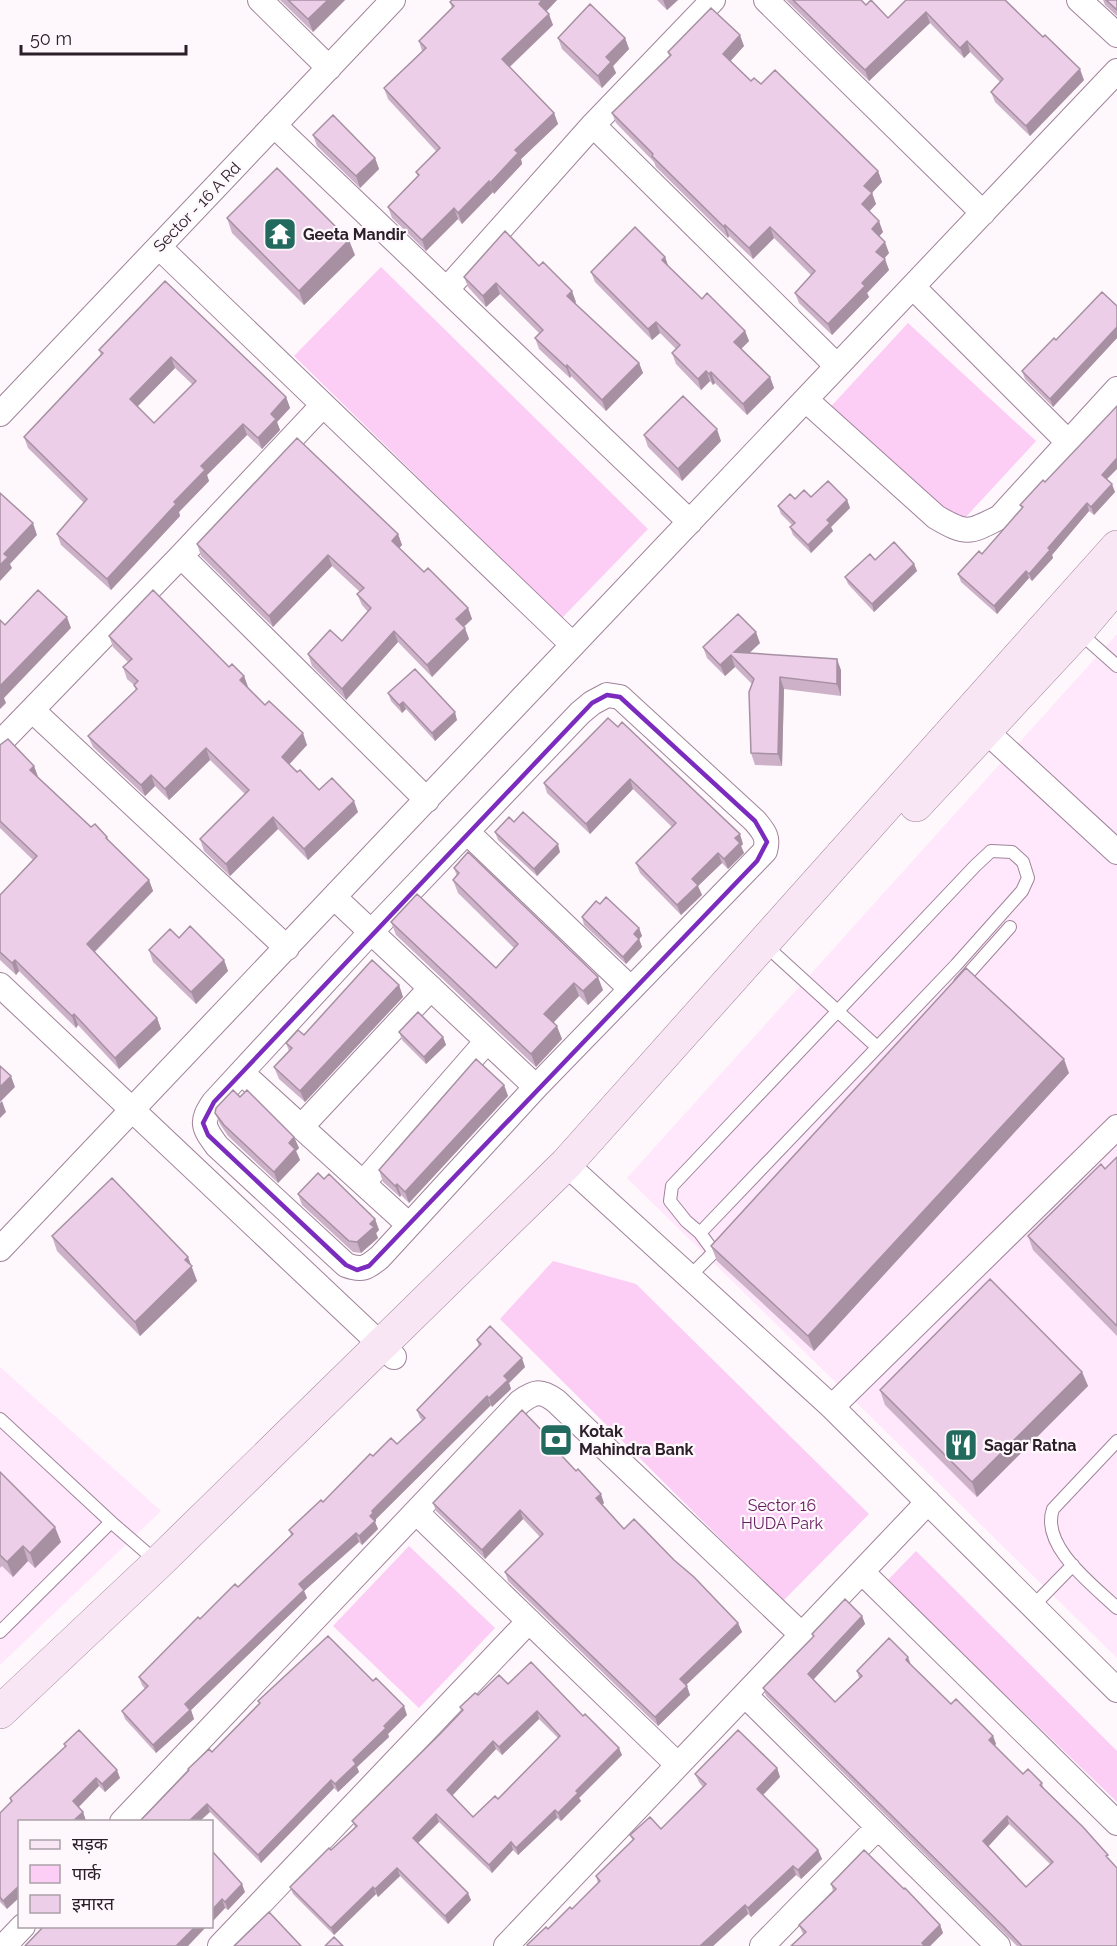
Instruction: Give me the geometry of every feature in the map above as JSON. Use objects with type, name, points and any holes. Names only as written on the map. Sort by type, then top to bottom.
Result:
[{"type":"street","points":[[260,0],[329,68]]},
{"type":"street","name":"Sector - 16 A Rd","points":[[0,414],[393,0]]},
{"type":"street","points":[[447,289],[593,125],[713,0]]},
{"type":"street","points":[[766,0],[983,213]]},
{"type":"street","points":[[1079,0],[1117,35]]},
{"type":"street","points":[[0,1249],[1117,71]]},
{"type":"street","points":[[274,125],[690,522]]},
{"type":"street","points":[[593,125],[837,366]]},
{"type":"street","points":[[159,247],[573,645]]},
{"type":"street","points":[[913,287],[1069,443]]},
{"type":"street","points":[[806,400],[936,517],[960,531],[978,528],[1000,517],[1117,389]]},
{"type":"street","points":[[0,743],[181,556],[322,405]]},
{"type":"street","points":[[0,1736],[164,1568],[389,1351],[504,1253],[573,1170],[770,949],[1068,622],[1117,547]]},
{"type":"street","points":[[181,556],[427,801]]},
{"type":"street","points":[[1068,622],[1117,585]]},
{"type":"street","points":[[607,695],[620,697],[755,821],[763,831],[767,842],[765,851],[536,1087],[380,1257],[369,1266],[357,1270],[345,1265],[217,1146],[208,1135],[203,1123],[213,1102],[371,932],[580,713],[607,695]]},
{"type":"street","points":[[32,710],[287,948]]},
{"type":"street","points":[[977,722],[1117,852]]},
{"type":"street","points":[[467,832],[631,989]]},
{"type":"street","points":[[335,898],[536,1087]]},
{"type":"street","points":[[0,985],[389,1351]]},
{"type":"street","points":[[301,1127],[431,988]]},
{"type":"street","points":[[363,1183],[487,1041]]},
{"type":"street","points":[[242,1073],[409,1225]]},
{"type":"street","points":[[832,1407],[1117,1127]]},
{"type":"street","points":[[573,1170],[832,1407],[1117,1690]]},
{"type":"street","points":[[123,1820],[520,1402],[531,1394],[545,1393],[556,1401],[802,1635]]},
{"type":"street","points":[[506,1946],[928,1502]]},
{"type":"street","points":[[416,1512],[678,1765]]},
{"type":"street","points":[[0,1712],[164,1568]]},
{"type":"street","points":[[862,1572],[1117,1823]]},
{"type":"street","points":[[220,1946],[529,1622]]},
{"type":"street","points":[[745,1695],[879,1827],[984,1941]]},
{"type":"street","points":[[762,1946],[879,1827]]},
{"type":"street","points":[[4,1946],[21,1928]]},
{"type":"lane","points":[[1068,622],[1117,666]]},
{"type":"lane","points":[[689,1277],[718,1247],[700,1233],[686,1221],[670,1201],[672,1186],[975,866],[991,851],[1012,852],[1023,862],[1028,878],[1022,891],[956,966],[700,1233]]},
{"type":"lane","points":[[951,992],[1010,927]]},
{"type":"lane","points":[[770,949],[877,1047]]},
{"type":"lane","points":[[0,1419],[164,1568]]},
{"type":"lane","points":[[1117,1441],[1053,1509],[1049,1520],[1051,1531],[1072,1565],[1117,1608]]},
{"type":"lane","points":[[0,1632],[111,1522]]},
{"type":"lane","points":[[1032,1607],[1072,1565]]},
{"type":"highlighted area","points":[[607,695],[620,697],[755,821],[767,842],[757,861],[369,1266],[357,1270],[346,1265],[208,1135],[203,1123],[214,1102],[592,703]]},
{"type":"shaded area","points":[[1117,634],[1117,1658],[627,1178]]},
{"type":"shaded area","points":[[0,1367],[161,1511],[0,1665]]},
{"type":"green space","points":[[381,267],[648,529],[562,618],[294,356]]},
{"type":"green space","points":[[908,323],[1036,441],[952,532],[824,414]]},
{"type":"green space","name":"Sector 16 HUDA Park","points":[[553,1261],[636,1284],[869,1514],[783,1601],[500,1319]]},
{"type":"green space","points":[[409,1546],[495,1628],[419,1708],[333,1626]]},
{"type":"green space","points":[[916,1551],[1117,1751],[1117,1802],[887,1581]]},
{"type":"building","points":[[288,0],[328,0],[308,19]]},
{"type":"building","points":[[452,0],[542,0],[539,4],[549,14],[502,59],[554,113],[515,150],[518,153],[490,183],[489,181],[458,213],[454,208],[422,240],[388,207],[419,175],[416,172],[440,148],[384,88],[426,48],[419,41],[454,6],[450,2]]},
{"type":"building","points":[[793,0],[861,0],[866,5],[871,0],[888,18],[906,0],[1005,0],[1080,69],[1026,126],[991,92],[1003,79],[967,41],[960,48],[926,12],[865,70]]},
{"type":"building","points":[[1106,0],[1117,0],[1117,10]]},
{"type":"building","points":[[590,4],[625,38],[606,57],[611,62],[598,76],[558,38]]},
{"type":"building","points":[[711,8],[740,35],[723,54],[751,81],[754,78],[761,84],[775,70],[878,171],[864,186],[872,193],[862,204],[879,221],[872,229],[885,242],[876,252],[885,259],[862,283],[865,286],[828,324],[795,293],[815,271],[770,227],[749,248],[725,225],[724,227],[612,113],[671,55],[668,52]]},
{"type":"building","points":[[333,115],[375,158],[356,176],[313,135]]},
{"type":"building","points":[[277,168],[349,240],[299,291],[227,218]]},
{"type":"building","points":[[635,227],[665,257],[662,260],[702,299],[707,293],[745,331],[734,342],[770,377],[743,404],[711,372],[709,374],[706,371],[698,379],[672,353],[680,345],[656,322],[648,329],[591,272]]},
{"type":"building","points":[[505,231],[539,266],[543,262],[572,291],[567,296],[639,363],[602,400],[567,365],[566,367],[535,338],[543,330],[496,283],[483,296],[464,277]]},
{"type":"building","points":[[165,281],[286,397],[271,414],[276,419],[258,438],[243,424],[201,466],[205,470],[107,579],[57,534],[87,499],[24,437],[103,353],[99,350]],"holes":[[[171,357],[196,381],[154,423],[130,399]]]},
{"type":"building","points":[[1102,292],[1117,306],[1117,327],[1050,399],[1022,371],[1054,338],[1056,340]]},
{"type":"building","points":[[683,396],[717,429],[678,469],[644,435]]},
{"type":"building","points":[[1117,406],[1117,458],[1102,475],[1112,484],[1091,507],[1087,503],[1029,574],[1026,571],[994,606],[958,574],[979,551],[982,554],[1023,507],[1020,505]]},
{"type":"building","points":[[297,438],[398,534],[392,541],[424,572],[428,568],[468,608],[456,619],[465,628],[427,665],[394,631],[342,689],[308,654],[330,630],[342,641],[371,608],[357,594],[364,588],[328,555],[269,616],[197,544]]},
{"type":"building","points":[[828,481],[847,500],[827,520],[830,523],[808,545],[790,527],[795,523],[778,506],[790,494],[795,499],[804,490],[811,497]]},
{"type":"building","points":[[0,493],[33,523],[4,554],[8,557],[0,565]]},
{"type":"building","points":[[894,542],[914,564],[872,604],[845,577],[870,554],[875,560]]},
{"type":"building","points":[[38,590],[67,617],[0,686],[0,620],[5,625]]},
{"type":"building","points":[[153,590],[229,667],[232,664],[244,676],[240,680],[265,705],[269,701],[303,733],[282,757],[297,772],[300,770],[319,790],[332,778],[354,801],[304,849],[273,817],[226,864],[200,839],[249,790],[206,748],[165,789],[151,775],[141,785],[88,736],[137,689],[134,685],[138,681],[123,667],[132,659],[109,636]]},
{"type":"building","points":[[738,614],[756,632],[734,652],[837,659],[837,684],[780,677],[778,754],[751,753],[749,692],[754,679],[731,655],[720,665],[703,647]]},
{"type":"building","points":[[415,669],[455,712],[432,733],[403,702],[399,705],[388,693]]},
{"type":"building","points":[[608,718],[618,727],[622,722],[740,834],[735,838],[740,843],[724,859],[718,853],[692,879],[698,885],[677,905],[636,863],[676,823],[630,779],[586,824],[544,783]]},
{"type":"building","points":[[8,739],[34,766],[30,770],[91,827],[95,824],[149,880],[87,944],[157,1018],[115,1058],[74,1014],[72,1016],[15,960],[12,963],[0,952],[0,895],[37,856],[0,821],[0,745]]},
{"type":"building","points":[[523,812],[558,844],[534,869],[495,832],[509,817],[514,822]]},
{"type":"building","points":[[468,852],[598,977],[583,991],[574,983],[544,1014],[557,1026],[531,1054],[391,922],[417,894],[496,968],[518,944],[453,880],[459,873],[454,868]]},
{"type":"building","points":[[606,897],[639,928],[634,934],[639,939],[623,957],[582,917],[596,901],[600,904]]},
{"type":"building","points":[[190,926],[224,960],[191,992],[149,950],[170,929],[179,938]]},
{"type":"building","points":[[372,960],[399,985],[300,1091],[274,1067],[292,1048],[286,1043],[298,1030],[304,1035]]},
{"type":"building","points":[[966,968],[1064,1059],[808,1336],[711,1246]]},
{"type":"building","points":[[418,1012],[443,1037],[424,1057],[399,1032]]},
{"type":"building","points":[[476,1059],[504,1085],[405,1192],[397,1184],[395,1186],[379,1170]]},
{"type":"building","points":[[0,1066],[11,1076],[0,1087]]},
{"type":"building","points":[[233,1090],[240,1097],[247,1090],[294,1137],[289,1143],[295,1149],[274,1172],[224,1125],[215,1113],[216,1108]]},
{"type":"building","points":[[1117,1157],[1117,1326],[1028,1236],[1101,1164],[1105,1169]]},
{"type":"building","points":[[318,1173],[324,1179],[329,1174],[375,1219],[370,1224],[374,1227],[357,1242],[349,1241],[298,1194]]},
{"type":"building","points":[[112,1178],[188,1257],[185,1260],[192,1266],[135,1322],[52,1236]]},
{"type":"building","points":[[990,1279],[1082,1372],[972,1482],[880,1390]]},
{"type":"building","points":[[490,1326],[522,1358],[504,1376],[508,1380],[489,1398],[487,1396],[372,1511],[370,1516],[375,1521],[359,1536],[356,1533],[299,1584],[304,1590],[185,1704],[190,1710],[153,1745],[122,1711],[148,1686],[139,1677],[198,1617],[200,1619],[235,1584],[238,1587],[293,1534],[289,1530],[321,1500],[323,1502],[370,1454],[373,1456],[391,1438],[397,1444],[425,1418],[417,1410],[481,1344],[477,1340]]},
{"type":"building","points":[[522,1410],[576,1471],[578,1469],[601,1494],[596,1498],[624,1529],[634,1519],[738,1623],[680,1679],[687,1686],[655,1717],[505,1572],[543,1534],[520,1510],[482,1550],[433,1503]]},
{"type":"building","points":[[0,1472],[55,1527],[30,1553],[23,1546],[7,1562],[0,1555]]},
{"type":"building","points":[[845,1599],[862,1616],[808,1674],[835,1702],[862,1676],[857,1671],[889,1638],[908,1657],[906,1660],[951,1704],[956,1699],[993,1736],[989,1740],[1023,1774],[1028,1769],[1042,1783],[1040,1785],[1083,1827],[1117,1868],[1117,1946],[1022,1946],[763,1688],[814,1636],[812,1634]],"holes":[[[1007,1816],[1053,1862],[1026,1887],[983,1841]]]},
{"type":"building","points":[[328,1636],[373,1681],[376,1678],[404,1706],[384,1726],[386,1728],[353,1760],[356,1764],[335,1784],[331,1780],[258,1855],[207,1804],[190,1820],[141,1820],[188,1769],[209,1749],[212,1752],[260,1703],[258,1701]]},
{"type":"building","points":[[531,1662],[583,1716],[585,1714],[619,1748],[576,1791],[578,1793],[558,1813],[555,1810],[516,1848],[511,1842],[489,1865],[436,1814],[413,1838],[468,1893],[445,1916],[397,1868],[375,1889],[373,1887],[331,1928],[290,1887],[329,1848],[331,1850],[357,1826],[352,1821],[441,1733],[463,1710],[460,1707],[475,1693],[478,1695],[499,1675],[508,1684]],"holes":[[[537,1711],[560,1736],[498,1799],[495,1796],[473,1817],[447,1790],[493,1741],[499,1747]]]},
{"type":"building","points":[[79,1730],[117,1770],[102,1784],[96,1778],[73,1801],[83,1812],[74,1820],[18,1820],[18,1887],[3,1901],[0,1897],[0,1813],[12,1801],[10,1798],[66,1746],[64,1744]]},
{"type":"building","points":[[738,1730],[777,1768],[757,1789],[818,1850],[798,1870],[793,1866],[748,1908],[745,1905],[700,1946],[528,1946],[546,1927],[548,1929],[570,1907],[572,1909],[600,1881],[596,1876],[634,1839],[630,1835],[650,1817],[661,1829],[706,1784],[695,1774]]},
{"type":"building","points":[[864,1850],[940,1925],[922,1943],[923,1946],[791,1946],[806,1932],[799,1925],[836,1889],[831,1884]]},
{"type":"building","points":[[213,1852],[242,1884],[225,1902],[222,1899],[213,1909]]},
{"type":"building","points":[[269,1912],[301,1946],[234,1946]]},
{"type":"building","points":[[42,1928],[194,1928],[176,1946],[25,1946]]},
{"type":"building","points":[[334,1937],[343,1946],[325,1946]]},
{"type":"place","name":"Geeta Mandir","points":[[280,234]]},
{"type":"place","name":"Kotak Mahindra Bank","points":[[556,1440]]},
{"type":"place","name":"Sagar Ratna","points":[[961,1445]]}]
